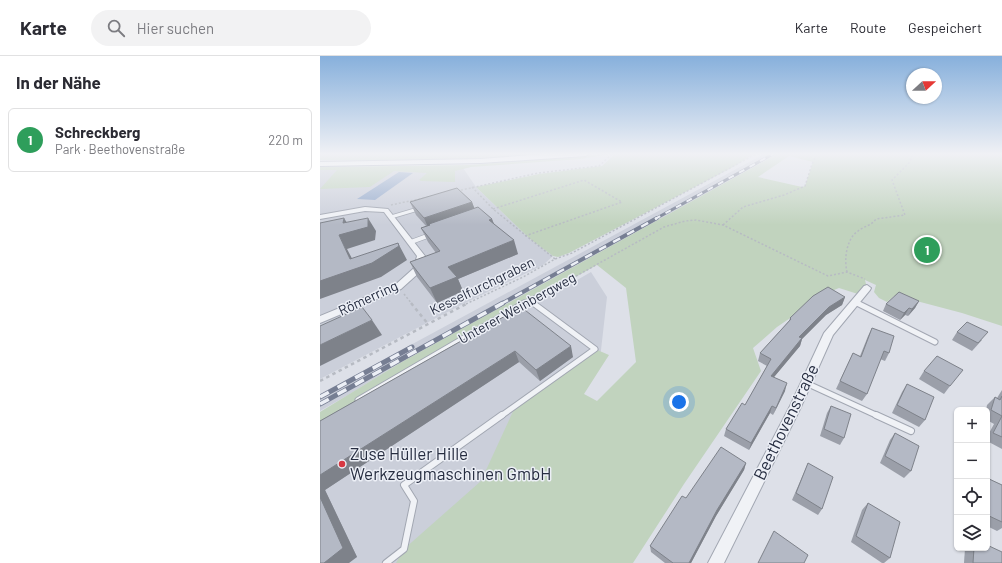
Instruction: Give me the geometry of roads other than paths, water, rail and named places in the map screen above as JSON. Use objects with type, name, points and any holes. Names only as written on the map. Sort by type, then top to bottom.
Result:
[{"type":"street","name":"Römerring","points":[[320,216],[365,209],[386,210],[421,256],[418,269],[398,287],[320,320]]},
{"type":"street","name":"Beethovenstraße","points":[[716,563],[830,333],[867,288]]},
{"type":"lane","points":[[391,217],[425,206]]},
{"type":"lane","points":[[411,242],[438,233]]},
{"type":"lane","name":"Unterer Weinbergweg","points":[[354,402],[530,300],[563,284]]},
{"type":"lane","points":[[386,563],[404,549],[414,502],[404,485],[595,349],[530,300]]},
{"type":"lane","points":[[855,302],[935,342]]},
{"type":"lane","points":[[806,383],[911,431]]},
{"type":"water","points":[[390,178],[406,178],[375,200],[357,199]]},
{"type":"railway","points":[[655,219],[730,178]]},
{"type":"railway","points":[[501,304],[657,218]]},
{"type":"railway","points":[[320,404],[503,303]]},
{"type":"railway","points":[[320,397],[412,347]]},
{"type":"place","name":"Schreckberg","points":[[927,250]]},
{"type":"place","name":"Zuse Hüller Hille Werkzeugmaschinen GmbH","points":[[342,464]]}]
